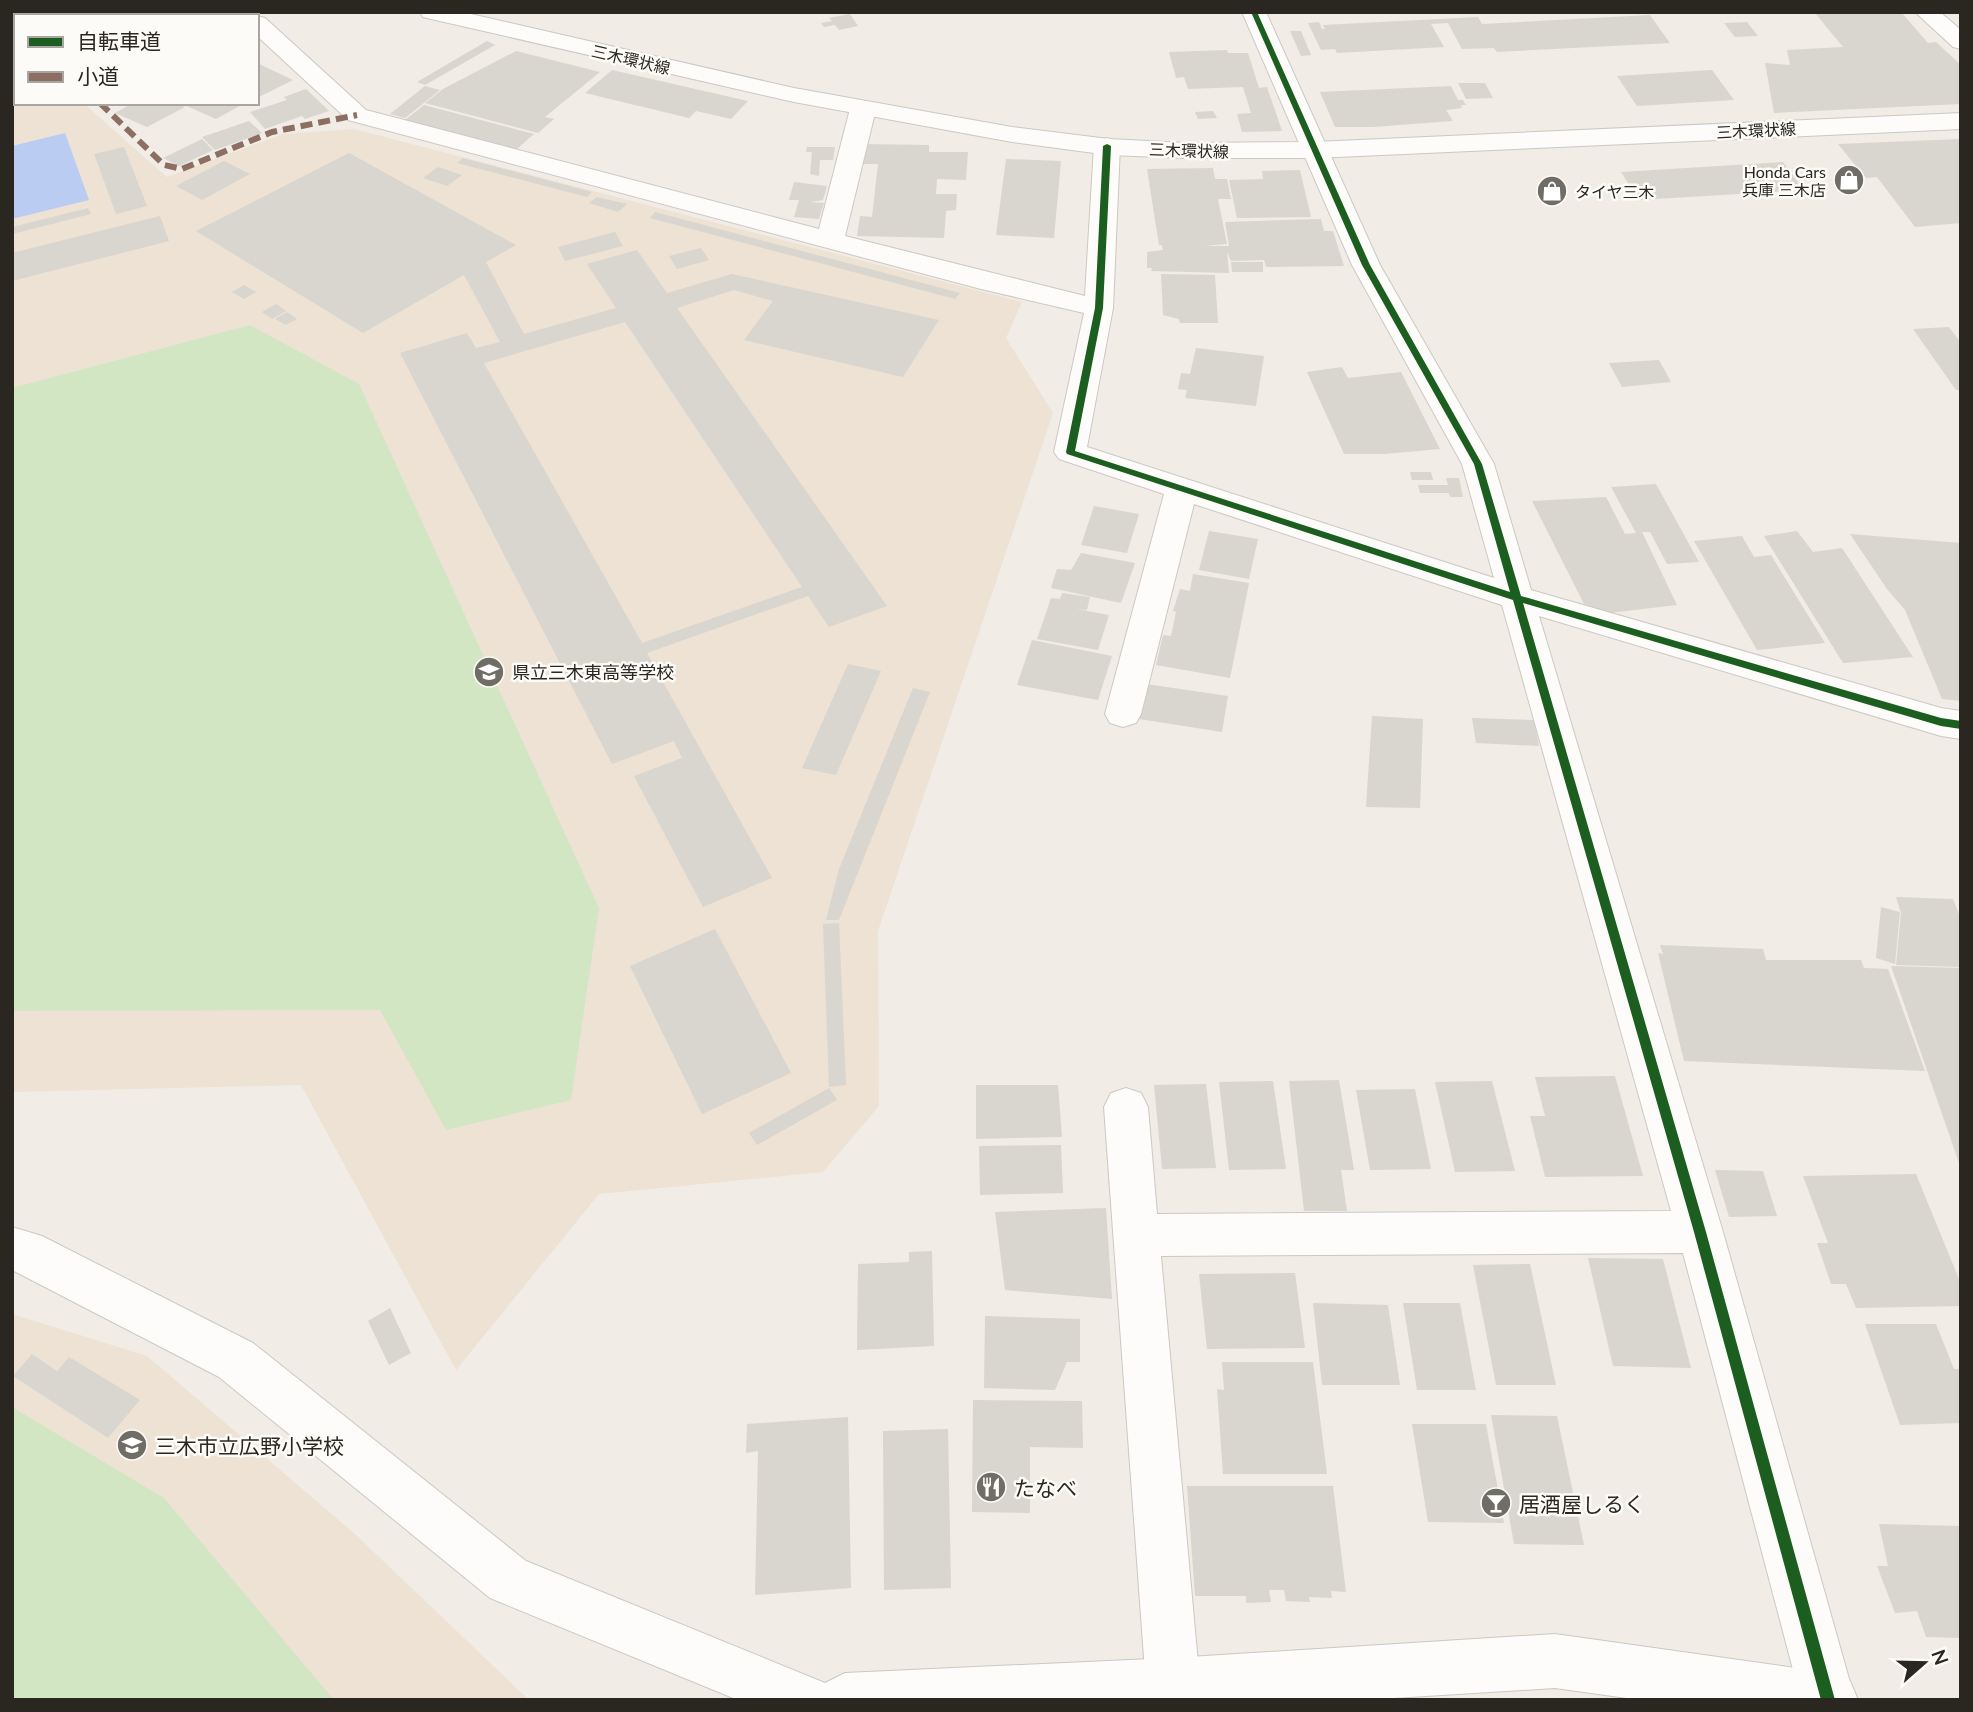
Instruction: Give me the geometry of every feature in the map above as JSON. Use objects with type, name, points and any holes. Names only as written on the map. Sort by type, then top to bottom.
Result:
[{"type":"street","name":"三木環状線","points":[[431,12],[732,82],[863,109],[1107,146],[1212,152],[1315,150],[1961,121]]},
{"type":"street","points":[[845,1700],[1173,1685],[1555,1661],[1829,1700],[1700,1232],[1478,464],[1366,265],[1254,12]]},
{"type":"street","points":[[1926,12],[1961,42]]},
{"type":"street","points":[[259,25],[357,115],[1099,308]]},
{"type":"street","points":[[830,240],[863,109]]},
{"type":"street","points":[[1107,146],[1099,308],[1070,452],[1518,598],[1941,722],[1961,725]]},
{"type":"street","points":[[1123,714],[1182,487]]},
{"type":"street","points":[[1126,1107],[1173,1685]]},
{"type":"street","points":[[1137,1235],[1700,1232]]},
{"type":"street","points":[[12,1248],[26,1251],[236,1360],[508,1580],[805,1700]]},
{"type":"shaded area","name":"県立三木東高等学校","points":[[12,103],[85,105],[167,177],[283,134],[354,129],[1022,302],[1006,338],[1053,413],[878,931],[879,1106],[823,1172],[599,1194],[456,1370],[301,1085],[12,1092]]},
{"type":"shaded area","name":"三木市立広野小学校","points":[[12,1314],[147,1356],[356,1535],[529,1700],[12,1700]]},
{"type":"green space","points":[[250,325],[359,384],[599,908],[571,1100],[446,1130],[380,1010],[12,1011],[12,388]]},
{"type":"green space","points":[[12,1407],[164,1498],[334,1700],[12,1700]]},
{"type":"water","points":[[65,133],[89,200],[12,219],[12,146]]},
{"type":"building","points":[[1901,12],[1928,43],[1936,42],[1961,65],[1961,104],[1774,113],[1765,63],[1790,65],[1787,50],[1843,47],[1815,13]]},
{"type":"building","points":[[850,14],[858,26],[839,30],[835,25],[824,27],[821,23],[832,21],[829,18]]},
{"type":"building","points":[[1650,15],[1670,43],[1497,52],[1494,48],[1462,49],[1448,23],[1431,24],[1444,47],[1337,53],[1335,49],[1321,50],[1308,23],[1319,22],[1322,29],[1325,29],[1323,25],[1478,17],[1482,24]]},
{"type":"building","points":[[1747,22],[1758,36],[1735,37],[1724,23]]},
{"type":"building","points":[[1290,31],[1301,31],[1311,55],[1301,56]]},
{"type":"building","points":[[487,41],[495,45],[425,85],[417,82]]},
{"type":"building","points":[[1227,50],[1228,53],[1248,53],[1259,88],[1267,87],[1282,131],[1242,132],[1237,114],[1251,113],[1243,87],[1188,89],[1184,77],[1176,78],[1169,52]]},
{"type":"building","points":[[516,51],[600,72],[545,117],[554,119],[538,133],[425,103],[443,89]]},
{"type":"building","points":[[259,64],[293,80],[259,97]]},
{"type":"building","points":[[612,70],[748,101],[731,119],[696,111],[689,118],[585,93]]},
{"type":"building","points":[[1712,70],[1734,100],[1637,106],[1617,76]]},
{"type":"building","points":[[1458,83],[1485,83],[1493,98],[1466,99]]},
{"type":"building","points":[[425,86],[440,90],[405,118],[390,114]]},
{"type":"building","points":[[1451,86],[1458,100],[1463,100],[1466,105],[1446,110],[1453,121],[1372,127],[1335,127],[1320,92]]},
{"type":"building","points":[[306,89],[329,111],[305,119],[302,116],[265,129],[250,112],[287,100],[284,97]]},
{"type":"building","points":[[129,105],[185,107],[147,127],[115,113]]},
{"type":"building","points":[[184,105],[241,105],[216,119]]},
{"type":"building","points":[[424,105],[534,134],[517,149],[405,120]]},
{"type":"building","points":[[1213,111],[1217,118],[1198,119],[1195,112]]},
{"type":"building","points":[[249,121],[262,133],[215,150],[202,137]]},
{"type":"building","points":[[202,139],[213,150],[179,166],[163,158]]},
{"type":"building","points":[[1961,139],[1961,223],[1915,227],[1877,177],[1866,178],[1838,144]]},
{"type":"building","points":[[862,144],[929,145],[929,152],[968,152],[966,180],[937,179],[936,194],[957,194],[956,210],[946,211],[944,238],[857,236],[860,216],[872,217],[878,164],[859,164]]},
{"type":"building","points":[[124,147],[147,206],[116,214],[94,154]]},
{"type":"building","points":[[807,147],[835,147],[833,160],[820,160],[819,176],[810,174],[812,152],[806,152]]},
{"type":"building","points":[[349,153],[516,245],[486,262],[524,334],[616,308],[587,264],[637,250],[667,293],[732,274],[939,320],[903,377],[744,340],[773,301],[734,290],[677,308],[887,606],[829,627],[808,596],[647,653],[772,878],[703,907],[634,776],[682,758],[674,741],[612,764],[400,353],[467,333],[476,348],[500,342],[464,275],[363,333],[196,231]],"holes":[[[625,322],[802,587],[642,643],[484,363]]]},
{"type":"building","points":[[463,158],[592,192],[587,197],[457,163]]},
{"type":"building","points":[[1006,159],[1061,161],[1054,238],[996,235]]},
{"type":"building","points":[[224,161],[250,174],[202,200],[176,186]]},
{"type":"building","points":[[1783,162],[1804,190],[1639,200],[1621,172]]},
{"type":"building","points":[[438,167],[462,175],[447,186],[423,178]]},
{"type":"building","points":[[1213,168],[1215,179],[1227,179],[1231,199],[1218,199],[1227,244],[1204,246],[1229,246],[1225,222],[1321,219],[1324,231],[1333,231],[1344,266],[1266,267],[1264,260],[1231,261],[1227,252],[1229,273],[1151,271],[1152,268],[1147,268],[1147,252],[1163,250],[1162,245],[1159,245],[1147,169]]},
{"type":"building","points":[[1300,170],[1311,217],[1237,218],[1229,180],[1263,179],[1262,171]]},
{"type":"building","points":[[794,182],[827,186],[823,200],[810,202],[824,203],[819,219],[794,217],[799,200],[789,200]]},
{"type":"building","points":[[597,197],[627,204],[618,212],[589,203]]},
{"type":"building","points":[[88,208],[91,214],[12,234],[12,227]]},
{"type":"building","points":[[655,212],[960,293],[955,299],[650,218]]},
{"type":"building","points":[[160,216],[169,241],[12,281],[12,253]]},
{"type":"building","points":[[615,232],[623,246],[565,261],[558,247]]},
{"type":"building","points":[[701,248],[709,260],[677,269],[669,256]]},
{"type":"building","points":[[1231,262],[1263,262],[1263,272],[1232,272]]},
{"type":"building","points":[[1161,274],[1215,275],[1218,323],[1180,323],[1179,319],[1163,315]]},
{"type":"building","points":[[244,285],[256,292],[244,299],[232,292]]},
{"type":"building","points":[[276,304],[286,311],[272,319],[262,312]]},
{"type":"building","points":[[287,312],[297,319],[286,325],[275,319]]},
{"type":"building","points":[[1949,327],[1961,343],[1961,390],[1956,390],[1913,329]]},
{"type":"building","points":[[1196,348],[1264,356],[1256,406],[1185,398],[1187,390],[1178,389],[1181,373],[1190,374]]},
{"type":"building","points":[[1659,360],[1671,382],[1622,387],[1609,363]]},
{"type":"building","points":[[1342,367],[1348,378],[1401,372],[1440,449],[1344,454],[1307,372]]},
{"type":"building","points":[[1410,472],[1431,472],[1433,480],[1412,480]]},
{"type":"building","points":[[1446,478],[1459,478],[1463,497],[1450,497],[1449,493],[1420,493],[1418,485],[1448,485]]},
{"type":"building","points":[[1656,484],[1699,562],[1667,564],[1650,532],[1642,532],[1677,605],[1609,613],[1584,604],[1532,501],[1606,497],[1625,534],[1636,533],[1611,487]]},
{"type":"building","points":[[1094,506],[1139,514],[1127,553],[1081,545]]},
{"type":"building","points":[[1209,531],[1258,539],[1249,579],[1199,570]]},
{"type":"building","points":[[1797,531],[1813,552],[1842,548],[1913,657],[1843,663],[1764,536]]},
{"type":"building","points":[[1850,534],[1961,543],[1961,701],[1942,699],[1905,610],[1887,589]]},
{"type":"building","points":[[1742,536],[1754,557],[1771,555],[1825,643],[1757,650],[1694,541]]},
{"type":"building","points":[[1081,553],[1135,563],[1121,603],[1051,588],[1057,569],[1071,570]]},
{"type":"building","points":[[1193,574],[1249,583],[1230,678],[1156,665],[1163,635],[1171,636],[1176,612],[1173,611],[1180,589],[1190,591]]},
{"type":"building","points":[[1062,593],[1090,597],[1087,610],[1076,609],[1109,615],[1098,650],[1037,639],[1051,598],[1060,599]]},
{"type":"building","points":[[1032,640],[1112,656],[1098,700],[1017,685]]},
{"type":"building","points":[[848,664],[881,671],[836,775],[802,768]]},
{"type":"building","points":[[1146,684],[1228,696],[1222,732],[1139,719]]},
{"type":"building","points":[[913,688],[930,692],[839,920],[826,920],[839,869]]},
{"type":"building","points":[[1372,716],[1423,719],[1420,808],[1366,807]]},
{"type":"building","points":[[1472,718],[1534,720],[1539,746],[1476,743]]},
{"type":"building","points":[[1896,897],[1953,899],[1961,919],[1961,967],[1896,965],[1901,913]]},
{"type":"building","points":[[1881,907],[1900,912],[1895,964],[1876,958]]},
{"type":"building","points":[[839,923],[846,1085],[829,1087],[823,924]]},
{"type":"building","points":[[715,929],[791,1073],[702,1114],[630,966]]},
{"type":"building","points":[[1660,945],[1763,949],[1766,960],[1861,960],[1864,968],[1888,969],[1925,1071],[1684,1061],[1658,953],[1663,954]]},
{"type":"building","points":[[1891,966],[1961,968],[1961,1166],[1960,1166]]},
{"type":"building","points":[[1615,1076],[1643,1176],[1545,1177],[1530,1116],[1545,1116],[1535,1077]]},
{"type":"building","points":[[1339,1080],[1354,1170],[1341,1170],[1347,1211],[1304,1211],[1289,1081]]},
{"type":"building","points":[[1273,1081],[1286,1169],[1229,1170],[1219,1082]]},
{"type":"building","points":[[1492,1081],[1515,1171],[1455,1172],[1435,1082]]},
{"type":"building","points":[[1206,1084],[1216,1168],[1162,1169],[1154,1085]]},
{"type":"building","points":[[976,1085],[1058,1085],[1062,1137],[976,1139]]},
{"type":"building","points":[[829,1088],[837,1100],[757,1145],[749,1133]]},
{"type":"building","points":[[1415,1089],[1431,1169],[1370,1170],[1356,1090]]},
{"type":"building","points":[[1061,1145],[1063,1193],[980,1195],[979,1146]]},
{"type":"building","points":[[1715,1170],[1763,1171],[1777,1216],[1729,1217]]},
{"type":"building","points":[[1916,1174],[1961,1284],[1961,1306],[1856,1308],[1846,1284],[1831,1284],[1817,1243],[1828,1243],[1803,1176]]},
{"type":"building","points":[[1106,1208],[1112,1299],[1005,1290],[995,1212]]},
{"type":"building","points":[[932,1251],[934,1346],[857,1350],[858,1264],[909,1262],[909,1252]]},
{"type":"building","points":[[1588,1258],[1663,1259],[1691,1368],[1613,1366]]},
{"type":"building","points":[[1530,1264],[1556,1385],[1496,1385],[1473,1265]]},
{"type":"building","points":[[1295,1273],[1305,1348],[1207,1349],[1199,1274]]},
{"type":"building","points":[[1313,1303],[1388,1305],[1400,1385],[1322,1385]]},
{"type":"building","points":[[1403,1303],[1460,1303],[1476,1390],[1417,1390]]},
{"type":"building","points":[[390,1308],[411,1353],[389,1365],[368,1321]]},
{"type":"building","points":[[985,1316],[1080,1319],[1080,1362],[1067,1362],[1055,1390],[984,1388]]},
{"type":"building","points":[[1865,1324],[1936,1324],[1954,1369],[1961,1369],[1961,1423],[1900,1425]]},
{"type":"building","points":[[32,1354],[57,1371],[69,1357],[140,1400],[108,1438],[13,1376]]},
{"type":"building","points":[[1222,1362],[1313,1362],[1327,1474],[1223,1474],[1217,1389],[1224,1390]]},
{"type":"building","points":[[973,1400],[1082,1401],[1083,1448],[1030,1447],[1030,1513],[972,1512]]},
{"type":"building","points":[[1491,1415],[1557,1416],[1584,1545],[1514,1544]]},
{"type":"building","points":[[848,1417],[851,1588],[755,1595],[758,1451],[746,1453],[747,1424]]},
{"type":"building","points":[[1412,1424],[1486,1424],[1504,1523],[1428,1522]]},
{"type":"building","points":[[948,1429],[951,1588],[884,1590],[883,1431]]},
{"type":"building","points":[[1187,1486],[1333,1486],[1346,1592],[1331,1591],[1332,1598],[1309,1597],[1310,1602],[1286,1601],[1284,1590],[1269,1590],[1271,1602],[1246,1603],[1246,1596],[1195,1596]]},
{"type":"building","points":[[1879,1524],[1961,1526],[1961,1638],[1926,1637],[1917,1611],[1895,1613],[1877,1566],[1888,1566]]},
{"type":"marked path","points":[[102,105],[164,165],[182,169],[272,132],[357,115]]},
{"type":"cycle path","points":[[1254,12],[1366,265],[1478,464],[1700,1232],[1828,1700]]},
{"type":"cycle path","points":[[1107,146],[1099,308],[1070,452],[1518,598],[1941,722],[1961,725]]},
{"type":"place","name":"Honda Cars 兵庫 三木店","points":[[1849,180]]},
{"type":"place","name":"タイヤ三木","points":[[1552,191]]},
{"type":"place","name":"県立三木東高等学校","points":[[489,672]]},
{"type":"place","name":"三木市立広野小学校","points":[[132,1445]]},
{"type":"place","name":"たなべ","points":[[991,1487]]},
{"type":"place","name":"居酒屋しるく","points":[[1496,1503]]}]
